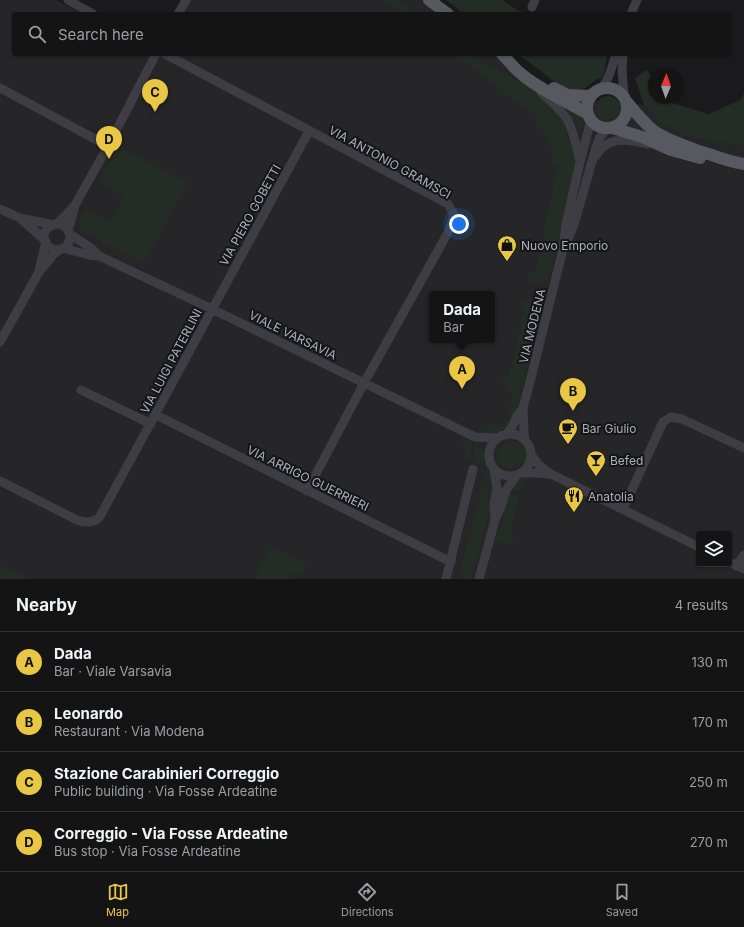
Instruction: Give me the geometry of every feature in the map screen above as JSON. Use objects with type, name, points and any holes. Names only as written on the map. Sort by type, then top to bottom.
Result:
[{"type":"main road","points":[[429,0],[445,12]]},
{"type":"main road","points":[[504,56],[530,81],[589,117],[600,127],[610,128],[642,137],[671,150],[703,159],[726,160]]},
{"type":"main road","points":[[505,56],[529,70],[548,85],[568,95],[596,92],[607,88],[613,89],[619,92],[646,124],[661,135],[679,144],[726,160],[744,164]]},
{"type":"main road","points":[[589,117],[587,108],[588,101],[596,92]]},
{"type":"main road","points":[[610,128],[619,125],[626,115],[628,108],[625,99]]},
{"type":"street","points":[[68,0],[89,12]]},
{"type":"street","points":[[179,12],[186,0]]},
{"type":"street","points":[[632,12],[637,0]]},
{"type":"street","points":[[39,272],[46,241],[45,236],[47,229],[55,225],[75,205],[155,56]]},
{"type":"street","name":"VIA ANTONIO GRAMSCI","points":[[169,56],[448,204],[454,215],[450,229],[364,383],[307,491]]},
{"type":"street","points":[[596,92],[607,80],[615,56]]},
{"type":"street","points":[[624,56],[622,70],[625,99]]},
{"type":"street","points":[[530,81],[558,108],[566,118],[574,135],[580,162]]},
{"type":"street","points":[[0,88],[108,146]]},
{"type":"street","name":"VIA MODENA","points":[[502,436],[513,425],[522,408],[563,249],[566,224],[589,117]]},
{"type":"street","name":"VIA MODENA","points":[[563,249],[574,225],[599,139],[610,128]]},
{"type":"street","name":"VIA PIERO GOBETTI","points":[[212,309],[309,131]]},
{"type":"street","name":"VIA MODENA","points":[[591,163],[597,153],[605,146],[621,140],[630,140],[671,150]]},
{"type":"street","points":[[0,342],[39,272],[54,254],[69,242],[69,233],[75,205]]},
{"type":"street","name":"VIALE VARSAVIA","points":[[0,209],[20,218],[64,226],[69,233],[91,248],[99,256]]},
{"type":"street","name":"VIALE VARSAVIA","points":[[20,218],[54,249],[62,248],[99,256],[212,309],[475,437],[489,454]]},
{"type":"street","name":"VIA LUIGI PATERLINI","points":[[0,481],[77,520],[83,522],[95,522],[103,512],[212,309]]},
{"type":"street","name":"VIA LUIGI PATERLINI","points":[[81,390],[151,424]]},
{"type":"street","name":"VIA MODENA","points":[[522,408],[525,440]]},
{"type":"street","name":"VIA ARRIGO GUERRIERI","points":[[156,415],[450,562]]},
{"type":"street","points":[[623,509],[663,422],[672,417],[682,419],[744,448]]},
{"type":"street","points":[[495,520],[494,505],[497,488],[494,469],[489,459],[489,454],[494,442],[502,436],[516,435],[525,440],[530,447],[532,456],[539,466],[551,474],[696,546]]},
{"type":"street","name":"VIALE VARSAVIA","points":[[475,437],[502,436]]},
{"type":"street","points":[[479,579],[495,520],[506,490],[529,466],[532,456]]},
{"type":"street","points":[[446,579],[473,469]]},
{"type":"street","points":[[494,469],[502,475],[511,477],[536,473],[551,474]]},
{"type":"street","points":[[736,566],[744,555]]},
{"type":"shaded area","points":[[0,0],[56,0],[79,12],[12,12],[12,56],[502,56],[558,97],[644,105],[659,122],[684,136],[744,147],[744,579],[26,579],[0,568]]},
{"type":"shaded area","points":[[183,0],[425,0],[441,12],[176,12]]},
{"type":"shaded area","points":[[384,0],[398,0],[413,12],[399,12]]},
{"type":"shaded area","points":[[446,0],[502,0],[519,11],[526,12],[461,12]]},
{"type":"shaded area","points":[[459,56],[472,56],[481,63],[525,84],[549,103],[564,120],[573,142],[575,165],[550,275],[546,281],[541,284],[535,284],[529,281],[528,273],[535,274],[558,165],[552,164],[551,149],[546,135],[534,124],[538,119]]},
{"type":"shaded area","points":[[521,56],[607,57],[603,77],[585,88],[575,91],[563,88]]},
{"type":"shaded area","points":[[647,70],[648,72],[648,104],[675,104],[709,114],[740,100],[744,93],[744,147],[684,136],[659,122],[644,105],[635,78]]},
{"type":"shaded area","points":[[608,96],[616,100],[620,108],[616,116],[608,120],[600,116],[596,108],[600,100]]},
{"type":"shaded area","points":[[566,109],[580,111],[584,122],[579,133],[574,121]]},
{"type":"shaded area","points":[[117,146],[188,183],[144,263],[83,232],[78,223],[85,210],[111,223],[125,197],[98,183]]},
{"type":"shaded area","points":[[530,298],[541,306],[542,311],[514,417],[508,415],[513,393],[508,392],[501,379],[508,379],[525,307],[520,305],[523,300]]},
{"type":"shaded area","points":[[507,419],[512,421],[506,428],[490,434],[480,433],[491,424],[501,426],[506,423]]},
{"type":"shaded area","points":[[463,437],[472,442],[471,460],[465,459],[467,446],[460,443]]},
{"type":"shaded area","points":[[512,441],[522,445],[526,455],[522,465],[512,469],[502,465],[498,455],[502,445]]},
{"type":"shaded area","points":[[475,443],[483,452],[487,464],[474,462]]},
{"type":"shaded area","points":[[487,467],[492,473],[495,485],[483,481]]},
{"type":"shaded area","points":[[530,475],[533,477],[525,482],[521,491],[510,489],[515,482]]},
{"type":"shaded area","points":[[482,486],[495,489],[472,579],[458,579]]},
{"type":"shaded area","points":[[509,493],[519,496],[510,536],[516,538],[512,543],[508,544],[498,541],[497,539]]},
{"type":"shaded area","points":[[271,546],[307,563],[301,575],[293,572],[289,579],[254,579]]},
{"type":"shaded area","points":[[0,565],[31,579],[0,579]]},
{"type":"place","name":"Stazione Carabinieri Correggio","points":[[155,112]]},
{"type":"place","name":"Correggio - Via Fosse Ardeatine","points":[[109,159]]},
{"type":"place","name":"Nuovo Emporio","points":[[507,262]]},
{"type":"place","name":"Dada","points":[[462,389]]},
{"type":"place","name":"Leonardo","points":[[573,411]]},
{"type":"place","name":"Bar Giulio","points":[[568,445]]},
{"type":"place","name":"Befed","points":[[596,477]]},
{"type":"place","name":"Anatolia","points":[[574,513]]}]
